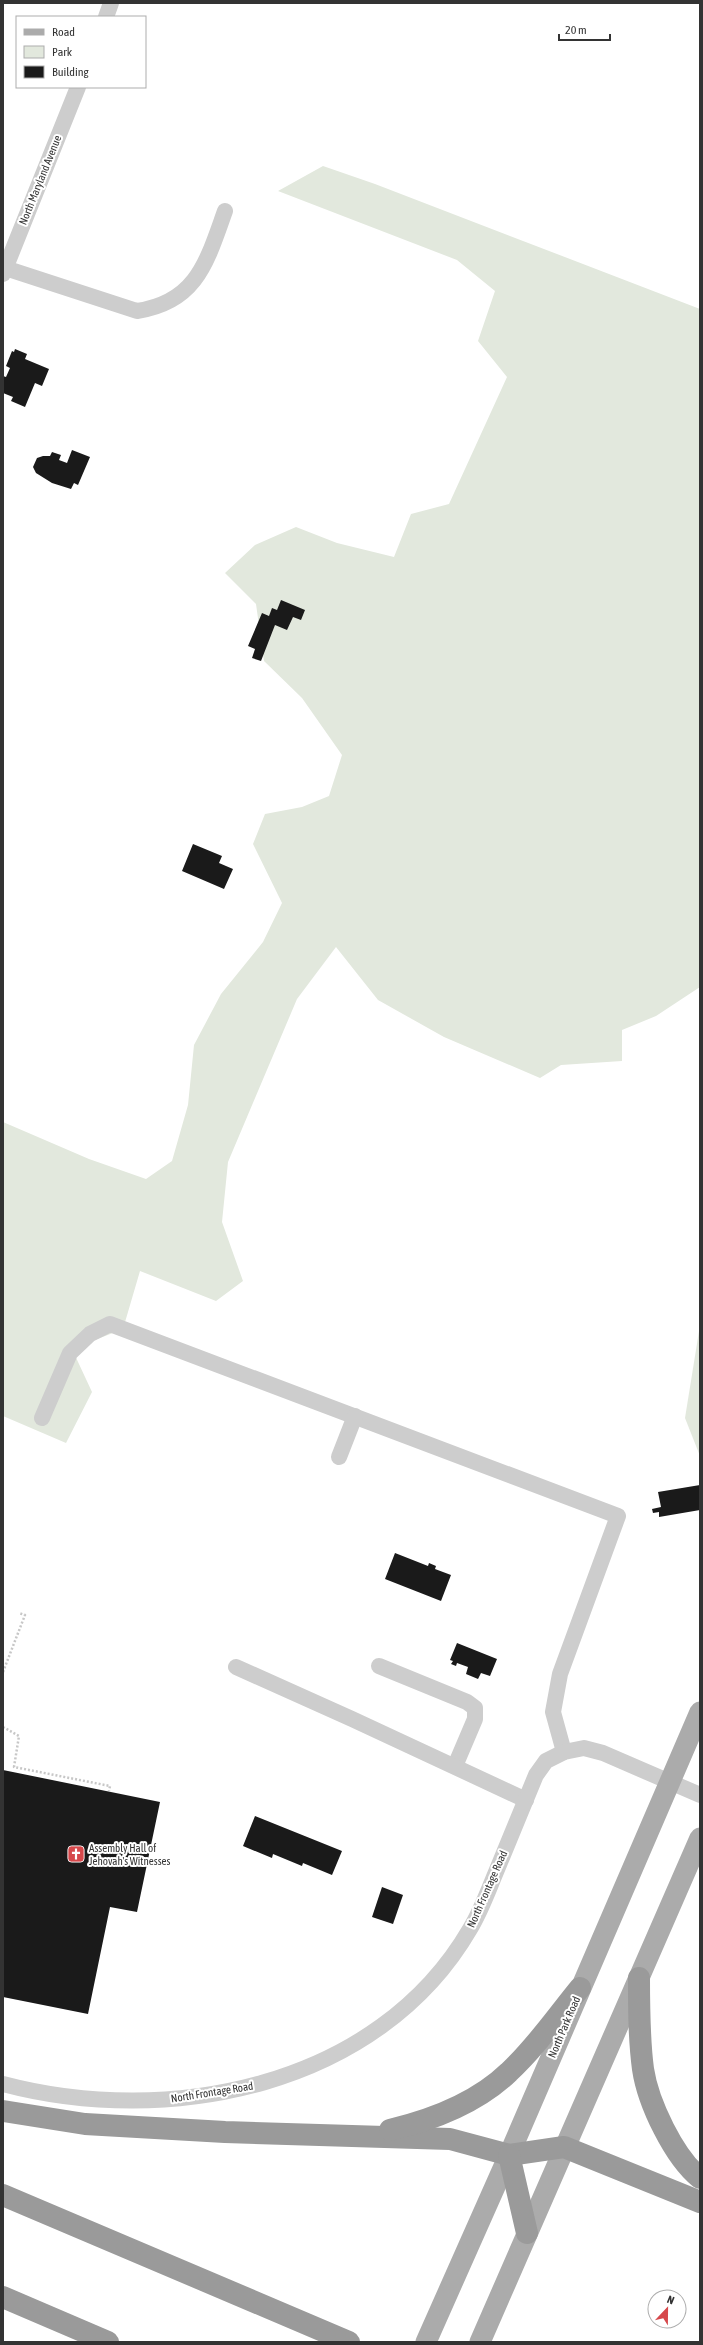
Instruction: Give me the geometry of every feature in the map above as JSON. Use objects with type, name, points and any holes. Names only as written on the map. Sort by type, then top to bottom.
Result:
[{"type":"highway","points":[[639,1978],[644,2071],[657,2113],[674,2147],[700,2178]]},
{"type":"highway","points":[[368,2136],[416,2124],[449,2111],[480,2094],[514,2068],[580,1988]]},
{"type":"highway","points":[[3,2111],[85,2124],[225,2132],[450,2139],[509,2155],[564,2147],[700,2202]]},
{"type":"highway","points":[[509,2155],[527,2233]]},
{"type":"highway","points":[[3,2195],[349,2342]]},
{"type":"highway","points":[[3,2298],[108,2342]]},
{"type":"main road","name":"North Park Road","points":[[426,2342],[509,2155],[700,1712]]},
{"type":"main road","points":[[480,2342],[700,1838]]},
{"type":"street","points":[[106,16],[111,3]]},
{"type":"street","name":"North Maryland Avenue","points":[[4,271],[78,88]]},
{"type":"street","points":[[4,271],[138,311],[157,308],[172,302],[188,288],[208,258],[225,211]]},
{"type":"street","points":[[42,1418],[70,1353],[90,1334],[110,1324],[618,1516],[560,1674],[553,1712],[564,1752]]},
{"type":"street","points":[[339,1457],[355,1416]]},
{"type":"street","points":[[379,1666],[467,1702],[475,1708],[475,1719],[455,1766]]},
{"type":"street","points":[[236,1667],[455,1766],[484,1783],[506,1790],[526,1800]]},
{"type":"street","name":"North Frontage Road","points":[[3,2084],[28,2091],[86,2099],[155,2101],[238,2089],[292,2074],[333,2057],[366,2037],[396,2015],[421,1992],[445,1964],[470,1930],[482,1907],[536,1775],[546,1761],[564,1752],[584,1748],[603,1753],[700,1795]]},
{"type":"path","points":[[3,1672],[25,1615],[19,1613]]},
{"type":"path","points":[[3,1727],[19,1736],[14,1767],[110,1786],[109,1791]]},
{"type":"green space","points":[[323,166],[375,184],[700,309],[700,987],[656,1016],[622,1030],[622,1061],[561,1065],[540,1078],[444,1037],[378,1000],[336,947],[297,999],[228,1162],[222,1222],[243,1281],[216,1301],[140,1271],[123,1329],[72,1349],[92,1392],[66,1443],[3,1416],[3,1122],[89,1159],[146,1179],[172,1161],[188,1105],[194,1045],[221,994],[263,942],[282,903],[253,844],[265,814],[302,807],[329,796],[342,755],[302,698],[264,661],[256,604],[225,573],[255,545],[296,527],[337,543],[394,557],[411,514],[449,504],[507,377],[478,341],[495,291],[457,260],[278,191]]},
{"type":"green space","points":[[700,1325],[700,1456],[685,1418]]},
{"type":"building","points":[[15,349],[27,354],[25,359],[49,369],[42,386],[35,383],[25,407],[11,401],[13,397],[3,393],[3,376],[6,377],[10,368],[6,366],[12,351],[14,352]]},
{"type":"building","points":[[72,450],[90,457],[78,485],[74,483],[71,489],[52,483],[36,473],[33,467],[37,458],[50,456],[52,452],[61,455],[59,460],[67,463]]},
{"type":"building","points":[[281,600],[305,610],[301,620],[293,617],[287,630],[275,625],[261,661],[252,658],[255,649],[248,646],[262,613],[269,616],[272,608],[277,610]]},
{"type":"building","points":[[193,844],[222,856],[219,863],[233,869],[224,889],[182,871]]},
{"type":"building","points":[[700,1485],[700,1510],[659,1517],[659,1512],[653,1513],[652,1509],[661,1507],[658,1492]]},
{"type":"building","points":[[395,1553],[428,1566],[429,1563],[436,1566],[435,1569],[451,1575],[441,1601],[385,1579]]},
{"type":"building","points":[[457,1643],[497,1659],[490,1676],[481,1673],[478,1679],[466,1674],[468,1667],[457,1663],[456,1666],[451,1664],[453,1661],[450,1660]]},
{"type":"building","name":"Assembly Hall of Jehovah's Witnesses","points":[[3,1770],[160,1802],[137,1912],[110,1907],[88,2014],[3,1997]]},
{"type":"building","points":[[255,1816],[342,1851],[332,1875],[303,1863],[302,1866],[273,1854],[272,1858],[243,1846]]},
{"type":"building","points":[[382,1887],[403,1895],[393,1924],[372,1917]]},
{"type":"place","name":"Assembly Hall of Jehovah's Witnesses","points":[[76,1854]]}]
